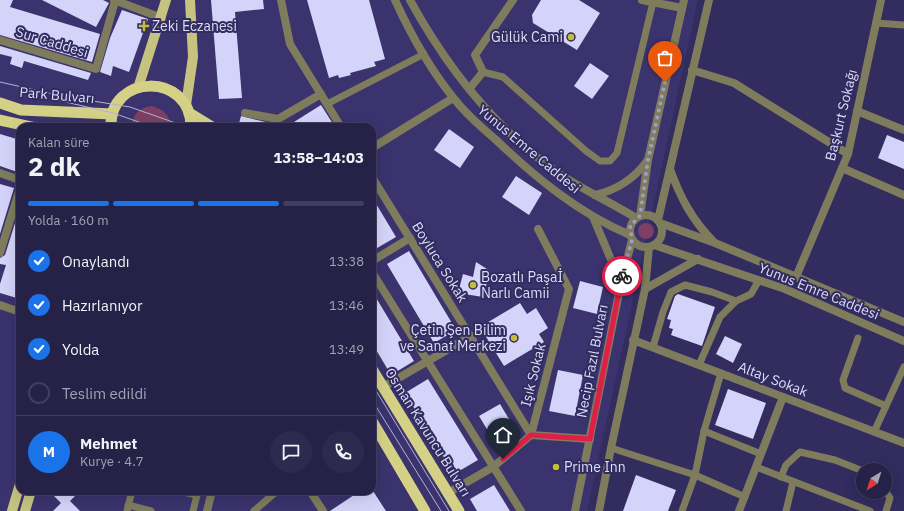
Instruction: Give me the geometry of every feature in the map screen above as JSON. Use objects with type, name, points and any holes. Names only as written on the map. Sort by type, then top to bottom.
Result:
[{"type":"highway","points":[[111,123],[112,114],[120,100],[126,94],[138,88],[150,86],[167,89],[177,96],[187,109],[206,123]]},
{"type":"highway","name":"Park Bulvarı","points":[[0,103],[21,110],[112,114]]},
{"type":"highway","points":[[187,109],[190,123]]},
{"type":"highway","points":[[0,120],[16,124]]},
{"type":"highway","name":"Osman Kavuncu Bulvarı","points":[[376,376],[459,511]]},
{"type":"highway","points":[[376,428],[425,511]]},
{"type":"main road","points":[[138,88],[162,18],[166,0]]},
{"type":"main road","points":[[187,109],[193,58],[190,0]]},
{"type":"main road","points":[[12,511],[17,495]]},
{"type":"main road","points":[[25,511],[30,495]]},
{"type":"street","points":[[281,0],[290,44],[339,123]]},
{"type":"street","name":"Yunus Emre Caddesi","points":[[395,0],[424,54],[454,98],[479,125],[528,169],[593,217],[631,237]]},
{"type":"street","name":"Yunus Emre Caddesi","points":[[410,0],[442,54],[469,89],[502,126],[536,157],[570,180],[595,195],[638,217]]},
{"type":"street","points":[[469,89],[483,72],[475,54],[512,0]]},
{"type":"street","points":[[642,0],[683,4],[648,160],[638,217],[630,226],[631,237],[639,246],[652,246]]},
{"type":"street","points":[[599,511],[633,340],[645,289],[652,246],[661,238],[662,233],[659,221],[708,0]]},
{"type":"street","name":"Başkurt Sokağı","points":[[796,277],[848,154],[882,0]]},
{"type":"street","points":[[117,1],[162,18]]},
{"type":"street","name":"Sur Caddesi","points":[[0,40],[96,69],[117,1]]},
{"type":"street","points":[[692,70],[734,83],[848,154]]},
{"type":"street","points":[[246,113],[278,119],[321,94]]},
{"type":"street","points":[[376,146],[454,98]]},
{"type":"street","points":[[857,111],[904,130]]},
{"type":"street","points":[[595,195],[613,190],[629,180],[648,160]]},
{"type":"street","points":[[842,168],[904,195]]},
{"type":"street","points":[[670,169],[689,212],[715,243]]},
{"type":"street","points":[[0,173],[16,179]]},
{"type":"street","name":"Boyluca Sokak","points":[[376,183],[531,435]]},
{"type":"street","points":[[0,253],[16,201]]},
{"type":"street","points":[[638,217],[649,215],[659,221]]},
{"type":"street","points":[[593,217],[621,283]]},
{"type":"street","name":"Yunus Emre Caddesi","points":[[659,221],[904,322]]},
{"type":"street","name":"Işık Sokak","points":[[531,435],[569,288],[538,229]]},
{"type":"street","name":"Necip Fazıl Bulvarı","points":[[575,511],[631,237]]},
{"type":"street","points":[[376,259],[410,238]]},
{"type":"street","name":"Yunus Emre Caddesi","points":[[652,246],[698,259],[785,289],[904,341]]},
{"type":"street","points":[[645,289],[698,259]]},
{"type":"street","points":[[376,278],[521,511]]},
{"type":"street","points":[[0,305],[16,311]]},
{"type":"street","points":[[383,387],[470,336]]},
{"type":"street","name":"Altay Sokak","points":[[633,340],[904,443]]},
{"type":"street","points":[[739,511],[783,397]]},
{"type":"street","points":[[448,494],[493,467],[531,435],[590,439]]},
{"type":"street","points":[[207,511],[211,495]]},
{"type":"street","points":[[313,495],[323,511]]},
{"type":"lane","points":[[483,72],[502,77],[586,151],[600,161],[610,161],[617,153],[653,2]]},
{"type":"lane","points":[[876,23],[904,25]]},
{"type":"lane","points":[[327,104],[424,54]]},
{"type":"lane","points":[[699,365],[720,317],[736,301],[750,294],[759,280]]},
{"type":"lane","points":[[652,347],[671,292],[685,285],[712,292],[736,301]]},
{"type":"lane","points":[[858,338],[843,380],[845,388],[886,406]]},
{"type":"lane","points":[[874,432],[904,367]]},
{"type":"lane","points":[[682,511],[696,475],[704,431],[721,374]]},
{"type":"lane","points":[[704,431],[761,454]]},
{"type":"lane","points":[[611,448],[696,475],[745,497]]},
{"type":"lane","points":[[781,477],[786,465],[800,452],[835,460],[856,468]]},
{"type":"lane","points":[[756,467],[870,511]]},
{"type":"lane","points":[[786,511],[793,482]]},
{"type":"lane","points":[[131,495],[127,508],[152,511]]},
{"type":"lane","points":[[193,511],[197,495]]},
{"type":"lane","points":[[254,511],[272,495]]},
{"type":"lane","points":[[886,511],[890,499]]},
{"type":"shaded area","points":[[0,0],[698,0],[587,511],[0,511]]},
{"type":"shaded area","points":[[151,106],[159,108],[165,113],[170,123],[132,123],[137,113],[143,108]]},
{"type":"shaded area","points":[[643,223],[649,223],[654,228],[652,237],[649,239],[643,239],[638,234],[638,228]]},
{"type":"building","points":[[0,0],[13,0],[10,7],[100,34],[92,62],[0,35]]},
{"type":"building","points":[[42,0],[103,0],[109,3],[96,27]]},
{"type":"building","points":[[211,0],[263,0],[264,9],[235,12],[242,98],[219,99]]},
{"type":"building","points":[[307,0],[369,0],[385,59],[374,62],[376,66],[350,73],[351,75],[339,78],[338,75],[329,78]]},
{"type":"building","name":"Gülük Cami","points":[[541,0],[579,0],[600,13],[577,50],[533,23],[532,15]]},
{"type":"building","points":[[122,10],[148,19],[129,72],[113,66],[111,76],[100,72],[110,38]]},
{"type":"building","points":[[0,46],[91,73],[88,80],[24,61],[22,68],[10,64],[12,57],[0,54]]},
{"type":"building","points":[[590,63],[609,76],[592,99],[574,86]]},
{"type":"building","points":[[321,105],[332,123],[292,123]]},
{"type":"building","points":[[241,116],[270,123],[239,123]]},
{"type":"building","points":[[449,129],[474,147],[460,168],[434,150]]},
{"type":"building","points":[[0,134],[16,139],[16,172],[0,166]]},
{"type":"building","points":[[887,135],[904,142],[904,169],[878,158]]},
{"type":"building","points":[[516,176],[542,193],[529,215],[502,197]]},
{"type":"building","points":[[0,184],[14,188],[0,234]]},
{"type":"building","points":[[376,204],[396,237],[376,249]]},
{"type":"building","points":[[16,220],[16,298],[0,293],[0,284],[6,265],[0,264],[0,258],[5,255]]},
{"type":"building","points":[[409,251],[456,330],[434,343],[387,264]]},
{"type":"building","name":"Bozatlı Paşaİ Narlı Camii","points":[[476,262],[490,271],[483,297],[458,293],[463,274],[473,277]]},
{"type":"building","points":[[580,281],[603,287],[597,314],[573,308]]},
{"type":"building","points":[[678,294],[715,307],[702,346],[671,335],[673,329],[669,328],[671,320],[667,319],[675,296]]},
{"type":"building","points":[[376,298],[414,361],[391,375],[376,350]]},
{"type":"building","points":[[520,303],[527,314],[536,308],[548,328],[539,334],[544,342],[504,366],[480,327]]},
{"type":"building","points":[[725,336],[742,344],[733,363],[716,354]]},
{"type":"building","points":[[558,370],[583,375],[575,416],[549,411]]},
{"type":"building","points":[[428,379],[478,460],[454,474],[405,393]]},
{"type":"building","points":[[728,389],[766,403],[753,439],[715,425]]},
{"type":"building","points":[[500,404],[518,434],[497,446],[479,416]]},
{"type":"building","points":[[636,475],[676,490],[668,511],[623,511]]},
{"type":"building","points":[[494,485],[510,511],[477,511],[470,499]]},
{"type":"building","points":[[53,495],[76,495],[70,501],[80,511],[53,511],[61,503]]},
{"type":"building","points":[[354,495],[376,495],[386,511],[330,511]]},
{"type":"tram line","points":[[0,82],[62,96],[130,107],[176,123]]},
{"type":"tram line","points":[[57,100],[113,113],[142,123]]},
{"type":"tram line","points":[[376,391],[449,511]]},
{"type":"tram line","points":[[376,406],[441,511]]},
{"type":"way so far","points":[[622,276],[632,240],[630,235],[630,226],[636,218],[640,216],[648,160],[665,82]]},
{"type":"place","name":"Zeki Eczanesi","points":[[144,26]]},
{"type":"place","name":"Gülük Cami","points":[[571,37]]},
{"type":"place","name":"Bozatlı Paşaİ Narlı Camii","points":[[473,285]]},
{"type":"place","name":"Çetin Şen Bilim ve Sanat Merkezi","points":[[514,338]]},
{"type":"place","name":"Prime Inn","points":[[556,467]]},
{"type":"route","points":[[503,459],[531,435],[590,439],[622,276]]}]
